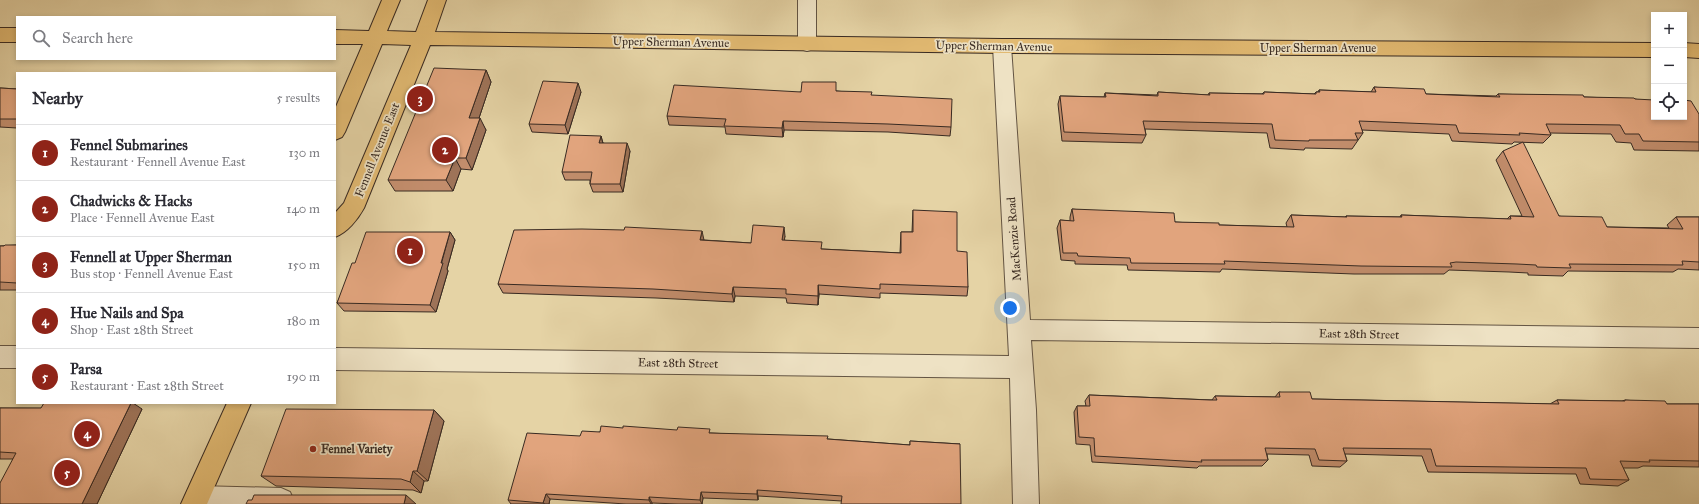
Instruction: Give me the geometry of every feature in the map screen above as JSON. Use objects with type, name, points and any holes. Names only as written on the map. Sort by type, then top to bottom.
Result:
[{"type":"main road","points":[[336,130],[391,0]]},
{"type":"main road","name":"Fennell Avenue East","points":[[336,227],[353,208],[423,39],[437,0]]},
{"type":"main road","points":[[0,35],[16,35]]},
{"type":"main road","name":"Upper Sherman Avenue","points":[[336,37],[1002,46],[1651,50]]},
{"type":"main road","points":[[195,501],[239,404]]},
{"type":"street","points":[[807,0],[807,44]]},
{"type":"street","name":"MacKenzie Road","points":[[1002,46],[1020,330],[1024,410],[1026,504]]},
{"type":"street","name":"East 28th Street","points":[[1020,330],[1699,338]]},
{"type":"street","points":[[0,356],[16,357]]},
{"type":"street","name":"East 28th Street","points":[[336,359],[1021,366]]},
{"type":"street","points":[[195,501],[305,501]]},
{"type":"building","points":[[434,68],[486,70],[469,118],[480,118],[466,158],[455,158],[446,180],[388,180]]},
{"type":"building","points":[[543,81],[578,83],[565,125],[529,124]]},
{"type":"building","points":[[802,82],[836,82],[836,91],[872,92],[871,95],[952,99],[951,127],[783,121],[782,128],[724,126],[726,119],[667,116],[674,85],[801,92]]},
{"type":"building","points":[[1374,87],[1424,89],[1426,94],[1500,97],[1498,94],[1583,95],[1584,97],[1634,98],[1651,100],[1651,120],[1687,120],[1687,100],[1691,101],[1699,114],[1699,142],[1643,141],[1639,134],[1625,134],[1620,125],[1546,124],[1551,135],[1519,133],[1520,135],[1459,133],[1456,125],[1359,121],[1363,133],[1355,133],[1358,140],[1309,141],[1275,140],[1272,124],[1143,121],[1146,135],[1064,132],[1060,96],[1106,97],[1105,93],[1158,96],[1158,92],[1210,95],[1209,93],[1264,94],[1264,92],[1316,94],[1316,92],[1320,92],[1319,90],[1376,92]]},
{"type":"building","points":[[0,88],[16,89],[16,119],[0,119]]},
{"type":"building","points":[[570,135],[601,136],[599,143],[627,143],[620,184],[590,184],[592,172],[562,172]]},
{"type":"building","points":[[1523,142],[1559,216],[1602,217],[1607,227],[1683,229],[1676,217],[1699,217],[1699,262],[1682,261],[1683,265],[1569,264],[1571,268],[1456,262],[1450,263],[1452,267],[1361,266],[1224,261],[1225,264],[1131,263],[1130,258],[1078,256],[1077,253],[1063,253],[1060,220],[1074,221],[1072,209],[1174,213],[1175,222],[1294,227],[1291,215],[1402,217],[1401,215],[1511,219],[1510,216],[1534,217],[1503,151]]},
{"type":"building","points":[[913,210],[957,212],[957,251],[967,252],[968,287],[880,284],[880,289],[818,285],[818,296],[786,294],[786,289],[733,287],[732,294],[653,289],[498,284],[514,230],[624,230],[625,227],[702,231],[700,240],[751,243],[753,225],[784,227],[782,240],[822,242],[821,249],[901,253],[901,232],[913,232]]},
{"type":"building","points":[[366,232],[450,232],[441,263],[443,263],[430,305],[337,303],[352,263],[355,263]]},
{"type":"building","points":[[16,245],[16,283],[0,282],[0,246]]},
{"type":"building","points":[[1279,392],[1310,392],[1312,399],[1559,404],[1557,400],[1625,400],[1665,401],[1667,404],[1699,404],[1699,461],[1620,461],[1629,480],[1590,479],[1586,468],[1436,466],[1431,449],[1343,448],[1347,461],[1319,460],[1315,449],[1265,448],[1268,460],[1201,460],[1202,462],[1095,456],[1094,438],[1079,437],[1077,406],[1090,406],[1089,395],[1217,400],[1215,396],[1280,397]]},
{"type":"building","points":[[43,404],[131,404],[82,504],[0,504],[0,483],[16,453],[0,452],[0,408],[41,408]]},
{"type":"building","points":[[286,409],[434,410],[417,471],[413,471],[410,482],[401,479],[261,476]]},
{"type":"building","points":[[601,426],[677,430],[678,427],[710,429],[709,433],[828,436],[827,439],[910,445],[910,441],[960,444],[961,504],[841,504],[842,496],[757,490],[757,494],[701,492],[700,500],[649,497],[649,500],[546,494],[543,503],[508,500],[527,433],[580,436],[582,431],[600,432]]},
{"type":"building","points":[[254,495],[406,495],[404,504],[246,504],[248,500],[252,500]]},
{"type":"place","name":"Fennell at Upper Sherman","points":[[420,99]]},
{"type":"place","name":"Chadwicks & Hacks","points":[[445,150]]},
{"type":"place","name":"Fennel Submarines","points":[[410,251]]},
{"type":"place","name":"Hue Nails and Spa","points":[[87,434]]},
{"type":"place","name":"Fennel Variety","points":[[313,449]]},
{"type":"place","name":"Parsa","points":[[67,473]]}]
